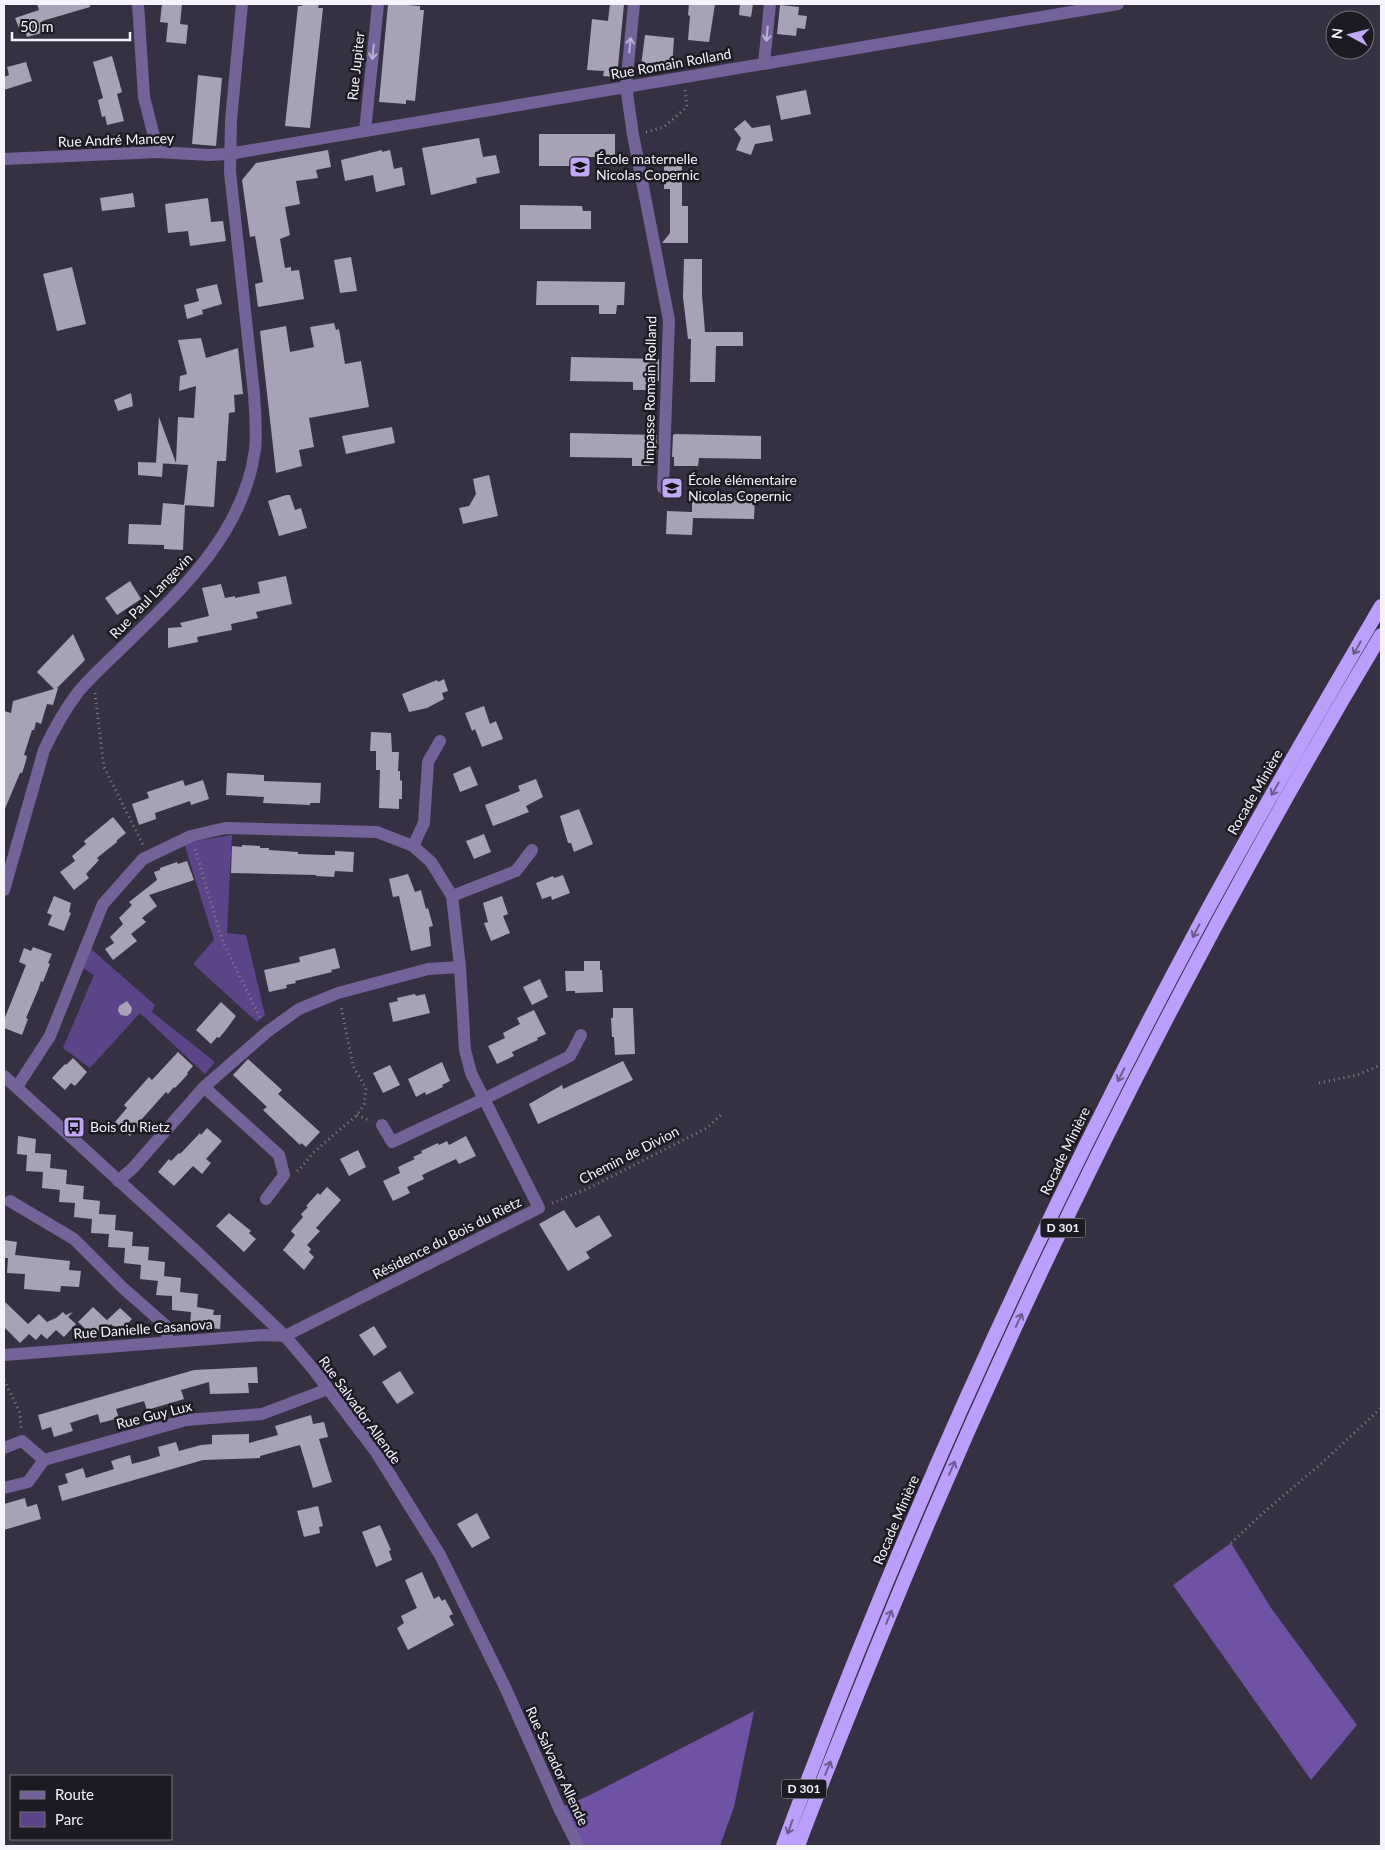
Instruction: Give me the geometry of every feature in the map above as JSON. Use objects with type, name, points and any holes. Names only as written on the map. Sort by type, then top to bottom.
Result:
[{"type":"highway","name":"Rocade Minière","points":[[783,1846],[825,1732],[889,1576],[932,1476],[1038,1243],[1095,1126],[1196,931],[1315,718],[1381,606]]},
{"type":"highway","name":"D 301","points":[[798,1846],[825,1774],[950,1470],[1070,1212],[1135,1081],[1210,938],[1316,743],[1381,635]]},
{"type":"street","points":[[138,4],[144,97],[158,152]]},
{"type":"street","name":"Rue Paul Langevin","points":[[4,890],[44,750],[65,711],[93,676],[168,604],[205,561],[227,530],[241,502],[249,475],[255,443],[254,394],[230,179],[229,154],[242,4]]},
{"type":"street","name":"Rue Jupiter","points":[[365,132],[378,4]]},
{"type":"street","name":"Impasse Romain Rolland","points":[[634,4],[626,86],[633,135],[669,320],[663,488]]},
{"type":"street","points":[[764,64],[770,4]]},
{"type":"street","name":"Rue Romain Rolland","points":[[229,154],[1118,4]]},
{"type":"street","name":"Rue André Mancey","points":[[4,158],[158,152],[209,155],[229,154]]},
{"type":"street","points":[[413,846],[424,823],[428,762],[440,741]]},
{"type":"street","name":"Résidence du Bois du Rietz","points":[[17,1087],[50,1036],[104,904],[143,859],[191,836],[225,828],[377,832],[413,846],[431,862],[452,896],[460,967],[465,1050],[472,1073],[540,1208],[285,1336]]},
{"type":"street","points":[[452,896],[516,871],[532,850]]},
{"type":"street","points":[[118,1181],[133,1168],[204,1087],[267,1032],[299,1009],[338,993],[428,969],[460,967]]},
{"type":"street","points":[[382,1125],[392,1142],[570,1056],[580,1035]]},
{"type":"street","name":"Rue Salvador Allende","points":[[4,1076],[285,1336],[313,1369],[376,1452],[440,1555],[484,1644],[578,1846]]},
{"type":"street","points":[[204,1087],[279,1156],[284,1175],[266,1199]]},
{"type":"street","points":[[10,1201],[74,1239],[165,1325],[168,1342]]},
{"type":"street","name":"Rue Danielle Casanova","points":[[4,1355],[263,1335],[285,1336]]},
{"type":"street","name":"Rue Guy Lux","points":[[44,1460],[186,1420],[262,1414],[328,1389]]},
{"type":"street","points":[[4,1448],[22,1441],[44,1460],[28,1482],[4,1488]]},
{"type":"path","points":[[633,135],[664,127],[687,107],[684,77]]},
{"type":"path","points":[[93,676],[104,767],[148,857]]},
{"type":"path","points":[[191,836],[222,940],[267,1032]]},
{"type":"path","points":[[284,1175],[299,1170],[314,1152],[357,1115],[364,1104],[366,1088],[353,1066],[338,993]]},
{"type":"path","points":[[1319,1083],[1357,1075],[1381,1066]]},
{"type":"path","name":"Chemin de Divion","points":[[540,1208],[587,1189],[707,1128],[724,1113]]},
{"type":"path","points":[[4,1380],[20,1413],[22,1441]]},
{"type":"path","points":[[1231,1544],[1381,1408]]},
{"type":"green space","points":[[232,835],[227,933],[246,935],[265,1015],[257,1022],[193,964],[214,940],[184,843]]},
{"type":"green space","points":[[91,949],[155,1005],[152,1012],[215,1062],[205,1074],[140,1013],[90,1068],[63,1048],[94,975],[83,968]]},
{"type":"shaded area","points":[[1231,1543],[1271,1608],[1357,1725],[1311,1780],[1173,1585]]},
{"type":"shaded area","points":[[754,1711],[734,1807],[720,1846],[578,1846],[559,1808],[588,1796]]},
{"type":"building","points":[[37,4],[90,4],[90,7],[42,21],[45,32],[27,37],[24,27],[19,28],[15,18],[39,10]]},
{"type":"building","points":[[162,4],[182,4],[180,24],[188,25],[186,44],[166,42],[168,23],[160,22]]},
{"type":"building","points":[[303,4],[319,4],[318,8],[323,8],[310,128],[285,126],[298,6]]},
{"type":"building","points":[[388,4],[420,6],[420,10],[424,10],[415,101],[406,100],[406,104],[379,102]]},
{"type":"building","points":[[610,4],[624,4],[617,77],[603,76],[604,71],[587,70],[592,19],[608,21]]},
{"type":"building","points":[[689,4],[715,4],[709,42],[688,40]]},
{"type":"building","points":[[740,4],[753,4],[751,17],[739,15]]},
{"type":"building","points":[[780,5],[799,7],[798,15],[807,16],[805,29],[797,28],[796,36],[777,34]]},
{"type":"building","points":[[645,35],[674,38],[672,69],[641,66]]},
{"type":"building","points":[[112,56],[122,92],[117,94],[124,121],[107,125],[105,116],[102,117],[98,100],[103,98],[93,62]]},
{"type":"building","points":[[26,62],[32,81],[4,90],[4,77],[9,75],[7,67]]},
{"type":"building","points":[[198,75],[222,78],[216,146],[192,144]]},
{"type":"building","points":[[806,90],[811,114],[781,120],[776,96]]},
{"type":"building","points":[[745,120],[752,128],[770,125],[773,141],[755,144],[751,155],[736,150],[741,138],[734,129]]},
{"type":"building","points":[[539,134],[615,134],[615,157],[573,157],[572,166],[539,166]]},
{"type":"building","points":[[479,138],[483,157],[496,155],[500,173],[476,178],[477,183],[431,195],[422,148]]},
{"type":"building","points":[[328,150],[331,167],[316,170],[318,178],[296,181],[300,204],[285,207],[290,235],[280,239],[285,268],[291,267],[291,271],[299,270],[304,299],[258,307],[255,284],[263,282],[255,236],[250,237],[242,180],[256,163]]},
{"type":"building","points":[[382,150],[382,152],[390,150],[394,169],[402,167],[405,185],[376,192],[373,175],[345,181],[341,160]]},
{"type":"building","points":[[664,164],[682,164],[682,206],[688,206],[688,243],[662,243],[670,233],[670,189],[664,189]]},
{"type":"building","points":[[133,193],[135,207],[102,211],[100,198]]},
{"type":"building","points":[[208,198],[211,222],[223,221],[226,241],[190,246],[188,231],[168,233],[165,204]]},
{"type":"building","points":[[520,205],[582,206],[583,211],[591,211],[591,229],[520,229]]},
{"type":"building","points":[[351,257],[357,291],[340,293],[334,260]]},
{"type":"building","points":[[684,259],[702,259],[705,332],[743,332],[743,346],[716,346],[715,382],[690,382],[691,339],[688,339],[683,297]]},
{"type":"building","points":[[72,267],[86,324],[57,331],[43,274]]},
{"type":"building","points":[[537,281],[625,282],[624,305],[617,305],[616,314],[599,314],[599,305],[536,305]]},
{"type":"building","points":[[217,284],[222,304],[202,310],[203,314],[187,319],[184,305],[199,301],[196,289]]},
{"type":"building","points":[[334,323],[336,330],[339,329],[345,364],[361,361],[369,407],[309,418],[314,447],[299,450],[302,466],[276,473],[260,331],[286,326],[290,352],[314,347],[310,327]]},
{"type":"building","points":[[201,338],[206,358],[238,348],[243,394],[234,395],[235,412],[229,413],[226,461],[217,461],[214,507],[184,505],[188,465],[156,463],[159,417],[176,463],[178,417],[194,418],[196,386],[179,391],[180,376],[187,374],[178,340]]},
{"type":"building","points":[[571,357],[659,359],[659,381],[651,381],[650,390],[633,390],[633,382],[570,381]]},
{"type":"building","points":[[131,393],[133,406],[118,411],[114,400]]},
{"type":"building","points":[[392,427],[395,443],[346,454],[342,436]]},
{"type":"building","points":[[570,433],[657,435],[656,457],[650,457],[650,466],[632,466],[632,458],[570,457]]},
{"type":"building","points":[[673,435],[761,436],[761,459],[699,458],[698,466],[674,466],[674,457],[672,457]]},
{"type":"building","points":[[138,462],[163,463],[162,477],[138,475]]},
{"type":"building","points":[[489,475],[498,516],[463,524],[459,508],[469,506],[476,494],[473,479]]},
{"type":"building","points":[[692,494],[755,496],[754,519],[693,518],[692,535],[666,534],[667,511],[692,512]]},
{"type":"building","points":[[290,495],[295,510],[301,508],[307,528],[279,536],[268,501]]},
{"type":"building","points":[[163,503],[185,505],[183,550],[164,549],[164,545],[128,544],[129,524],[161,525]]},
{"type":"building","points":[[286,576],[292,604],[256,612],[258,618],[231,624],[232,630],[197,637],[198,642],[168,648],[168,628],[182,627],[180,623],[209,616],[202,588],[221,584],[225,598],[235,596],[235,598],[260,593],[258,582]]},
{"type":"building","points":[[130,581],[141,599],[117,615],[105,598]]},
{"type":"building","points":[[73,634],[85,660],[57,688],[53,705],[47,704],[41,724],[36,722],[24,755],[27,756],[22,773],[20,773],[4,811],[4,711],[11,713],[13,701],[54,689],[37,672]]},
{"type":"building","points":[[444,679],[448,691],[442,693],[444,699],[427,708],[409,712],[402,694]]},
{"type":"building","points":[[484,706],[490,724],[496,721],[503,739],[482,747],[475,729],[472,731],[465,713]]},
{"type":"building","points":[[371,732],[391,733],[392,752],[399,752],[398,771],[400,771],[400,780],[402,781],[402,799],[399,799],[399,809],[379,808],[380,770],[376,770],[376,751],[370,751]]},
{"type":"building","points":[[470,766],[478,785],[460,792],[453,774]]},
{"type":"building","points":[[227,773],[264,775],[264,781],[321,783],[320,803],[310,803],[310,805],[263,803],[264,797],[226,795]]},
{"type":"building","points":[[536,779],[543,797],[526,806],[529,812],[493,826],[485,805],[520,791],[518,786]]},
{"type":"building","points":[[183,780],[185,786],[203,780],[209,799],[191,805],[190,801],[155,813],[156,819],[139,825],[132,804],[149,798],[147,792]]},
{"type":"building","points":[[579,809],[593,844],[574,852],[571,843],[568,843],[560,816]]},
{"type":"building","points":[[113,817],[126,833],[97,858],[99,860],[86,874],[89,878],[74,890],[60,872],[75,861],[72,856],[86,844],[84,841]]},
{"type":"building","points":[[484,834],[491,852],[474,859],[466,841]]},
{"type":"building","points":[[242,845],[260,846],[260,848],[269,848],[269,850],[298,852],[298,854],[335,855],[335,851],[354,852],[353,872],[335,871],[334,877],[231,873],[232,846],[242,847]]},
{"type":"building","points":[[187,861],[194,880],[149,895],[157,906],[142,918],[146,922],[131,934],[137,941],[113,960],[105,949],[114,943],[110,937],[123,924],[119,918],[132,905],[129,902],[157,880],[154,872],[177,862],[178,864]]},
{"type":"building","points":[[408,874],[415,892],[421,890],[433,926],[429,927],[431,946],[411,951],[399,896],[393,897],[389,879]]},
{"type":"building","points":[[563,875],[570,893],[552,900],[551,896],[542,899],[536,883],[553,876],[554,878]]},
{"type":"building","points":[[54,896],[71,903],[69,912],[71,913],[64,931],[48,925],[52,915],[47,913]]},
{"type":"building","points":[[502,896],[508,914],[503,916],[510,933],[491,941],[484,923],[488,922],[483,903]]},
{"type":"building","points":[[33,947],[52,954],[43,982],[41,981],[26,1018],[28,1019],[22,1035],[4,1028],[4,1020],[26,965],[19,962],[24,948],[31,951]]},
{"type":"building","points":[[335,948],[340,968],[331,970],[332,972],[295,981],[296,983],[286,985],[287,988],[269,992],[264,970],[300,962],[299,957]]},
{"type":"building","points":[[584,961],[600,961],[603,992],[575,993],[575,991],[566,991],[565,971],[584,971]]},
{"type":"building","points":[[540,979],[548,997],[532,1005],[523,987]]},
{"type":"building","points":[[415,994],[416,996],[425,994],[430,1013],[393,1022],[389,1003],[398,1001],[397,998]]},
{"type":"building","points":[[127,1001],[132,1008],[131,1013],[127,1016],[121,1015],[118,1011],[119,1006]]},
{"type":"building","points":[[221,1002],[236,1016],[219,1038],[217,1037],[211,1044],[196,1030]]},
{"type":"building","points":[[613,1008],[633,1008],[635,1054],[615,1055],[611,1018],[613,1018]]},
{"type":"building","points":[[534,1010],[546,1034],[537,1038],[538,1040],[512,1052],[514,1056],[497,1064],[488,1046],[505,1038],[503,1033],[520,1024],[517,1018]]},
{"type":"building","points":[[178,1052],[193,1066],[175,1088],[168,1094],[166,1092],[141,1120],[142,1122],[130,1136],[115,1122],[127,1108],[124,1105],[149,1077],[152,1080]]},
{"type":"building","points":[[73,1058],[87,1072],[75,1086],[71,1083],[65,1090],[52,1078]]},
{"type":"building","points":[[248,1059],[282,1090],[278,1094],[320,1132],[306,1147],[301,1143],[300,1145],[263,1110],[267,1107],[233,1075]]},
{"type":"building","points":[[623,1061],[633,1080],[538,1124],[529,1104],[562,1085],[563,1089]]},
{"type":"building","points":[[442,1062],[450,1081],[442,1085],[443,1087],[426,1095],[425,1092],[416,1097],[408,1079]]},
{"type":"building","points":[[390,1065],[400,1085],[383,1093],[373,1073]]},
{"type":"building","points":[[207,1128],[222,1141],[206,1159],[211,1163],[202,1174],[193,1166],[174,1186],[158,1172],[169,1159],[171,1161],[180,1154]]},
{"type":"building","points":[[18,1136],[36,1139],[35,1153],[51,1154],[50,1168],[67,1170],[66,1184],[84,1186],[83,1199],[100,1201],[99,1214],[116,1215],[115,1230],[133,1232],[132,1246],[149,1247],[148,1260],[165,1262],[164,1276],[181,1278],[180,1292],[198,1294],[197,1307],[214,1310],[213,1315],[221,1315],[220,1329],[190,1326],[191,1312],[172,1310],[172,1296],[156,1295],[158,1281],[140,1279],[141,1265],[124,1263],[125,1248],[108,1247],[109,1234],[91,1233],[92,1219],[74,1217],[75,1203],[59,1202],[60,1190],[42,1188],[43,1172],[26,1171],[27,1155],[17,1154]]},
{"type":"building","points":[[466,1136],[476,1156],[459,1164],[456,1159],[422,1175],[424,1179],[407,1187],[410,1193],[393,1201],[383,1181],[400,1173],[398,1167],[415,1159],[413,1157],[422,1153],[421,1151],[438,1143],[439,1145],[447,1141],[449,1145]]},
{"type":"building","points":[[358,1150],[366,1167],[349,1176],[340,1159]]},
{"type":"building","points":[[327,1187],[341,1200],[316,1228],[320,1231],[307,1245],[311,1249],[309,1252],[314,1257],[304,1270],[283,1250],[295,1235],[291,1231],[303,1217],[301,1214],[308,1207],[306,1206],[318,1193],[320,1195]]},
{"type":"building","points":[[564,1210],[576,1228],[599,1215],[612,1236],[586,1252],[590,1258],[568,1271],[539,1224]]},
{"type":"building","points":[[229,1213],[251,1231],[249,1233],[256,1239],[244,1252],[216,1226]]},
{"type":"building","points":[[4,1240],[17,1242],[15,1255],[70,1261],[69,1270],[81,1271],[79,1287],[61,1286],[60,1292],[24,1289],[25,1274],[7,1273],[8,1258],[4,1258]]},
{"type":"building","points":[[4,1301],[28,1324],[39,1314],[47,1322],[63,1312],[66,1315],[73,1312],[68,1317],[76,1324],[64,1337],[56,1330],[47,1339],[41,1334],[36,1340],[29,1334],[20,1343],[4,1327]]},
{"type":"building","points":[[93,1307],[111,1324],[101,1334],[97,1330],[92,1335],[78,1322]]},
{"type":"building","points":[[120,1308],[132,1319],[119,1332],[107,1320]]},
{"type":"building","points":[[374,1326],[387,1347],[374,1356],[359,1335]]},
{"type":"building","points":[[257,1367],[258,1383],[248,1383],[249,1393],[210,1394],[209,1382],[181,1390],[184,1399],[147,1410],[144,1401],[116,1409],[119,1418],[100,1423],[98,1414],[70,1423],[73,1431],[54,1437],[51,1427],[42,1430],[38,1415],[194,1370]]},
{"type":"building","points":[[400,1371],[414,1393],[397,1404],[382,1382]]},
{"type":"building","points":[[311,1415],[313,1424],[324,1422],[328,1437],[319,1439],[332,1482],[313,1488],[300,1445],[260,1456],[260,1458],[203,1460],[62,1501],[58,1486],[68,1483],[65,1474],[83,1468],[86,1478],[114,1469],[111,1461],[130,1455],[132,1464],[160,1456],[158,1447],[176,1442],[179,1451],[212,1444],[212,1435],[249,1434],[249,1443],[278,1435],[275,1426]]},
{"type":"building","points":[[25,1498],[27,1507],[37,1504],[41,1519],[4,1530],[4,1504]]},
{"type":"building","points":[[318,1506],[323,1526],[319,1527],[320,1533],[304,1537],[297,1511]]},
{"type":"building","points":[[477,1513],[490,1538],[472,1548],[457,1524]]},
{"type":"building","points":[[380,1525],[391,1550],[389,1551],[392,1560],[376,1567],[362,1532]]},
{"type":"building","points":[[422,1572],[434,1599],[439,1596],[442,1601],[445,1599],[453,1614],[449,1616],[454,1625],[408,1650],[397,1628],[404,1623],[401,1616],[417,1608],[405,1580]]},
{"type":"place","name":"École maternelle Nicolas Copernic","points":[[580,167]]},
{"type":"place","name":"École élémentaire Nicolas Copernic","points":[[672,488]]},
{"type":"place","name":"Bois du Rietz","points":[[74,1127]]}]
